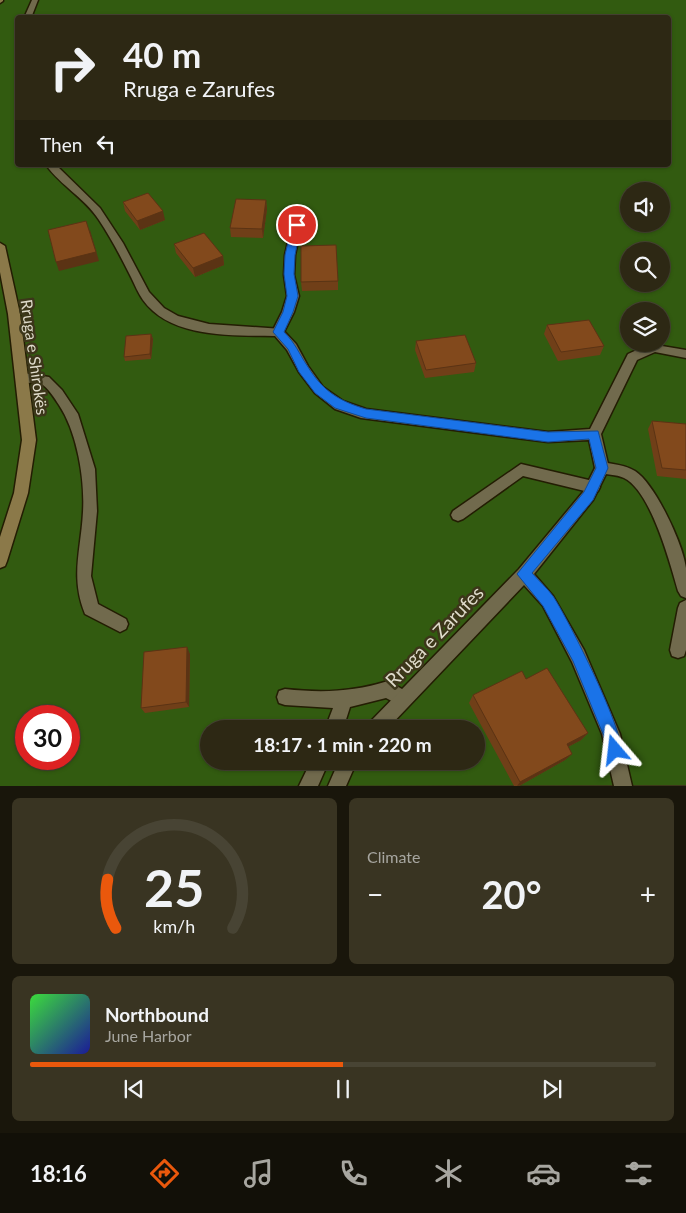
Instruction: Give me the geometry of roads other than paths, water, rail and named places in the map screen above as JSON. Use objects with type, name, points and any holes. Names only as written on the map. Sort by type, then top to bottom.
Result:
[{"type":"main road","name":"Rruga e Shirokës","points":[[0,246],[14,314],[28,419],[27,458],[21,493],[0,561]]},
{"type":"street","points":[[28,15],[35,0]]},
{"type":"street","points":[[52,167],[56,174],[97,210],[149,300],[165,316],[196,326],[278,332],[292,347],[303,369],[320,390],[339,405],[366,414],[548,437],[594,434]]},
{"type":"street","points":[[278,332],[288,312],[292,296],[289,274],[290,255],[300,210]]},
{"type":"street","points":[[686,354],[654,347],[632,357],[594,434],[602,468],[630,474],[647,489],[675,557],[686,590]]},
{"type":"street","points":[[24,378],[44,380],[58,393],[72,414],[88,469],[90,511],[83,576],[91,609],[120,624]]},
{"type":"street","name":"Rruga e Zarufes","points":[[383,720],[524,574],[588,496],[602,468]]},
{"type":"street","points":[[458,515],[521,470],[593,487]]},
{"type":"street","points":[[524,574],[548,601],[578,656],[611,734],[623,784]]},
{"type":"street","points":[[678,650],[686,608]]},
{"type":"street","points":[[284,697],[317,701],[344,700],[388,689],[403,698]]},
{"type":"street","points":[[337,720],[344,700]]},
{"type":"street","points":[[308,786],[316,770]]},
{"type":"street","points":[[337,786],[344,770]]}]
